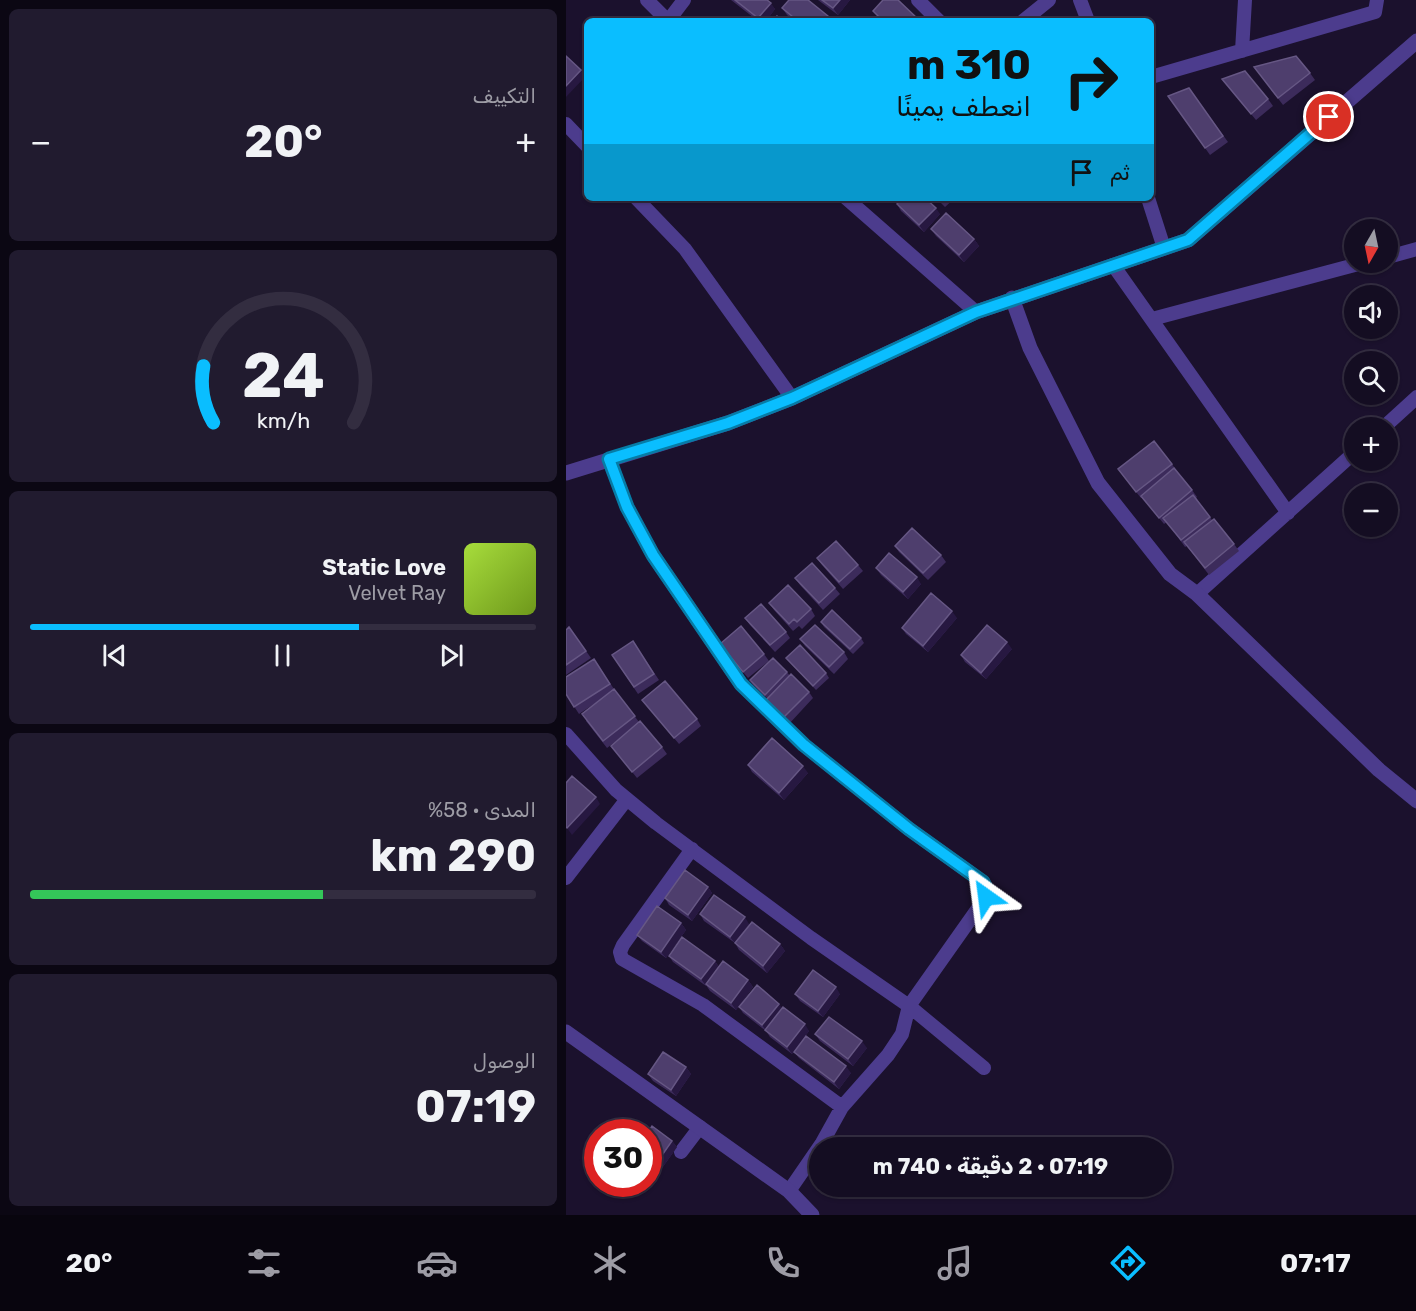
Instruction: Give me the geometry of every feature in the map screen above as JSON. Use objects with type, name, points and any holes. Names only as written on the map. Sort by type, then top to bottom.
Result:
[{"type":"street","points":[[647,0],[665,18]]},
{"type":"street","points":[[670,18],[684,0]]},
{"type":"street","points":[[918,0],[936,18]]},
{"type":"street","points":[[1027,18],[1049,0]]},
{"type":"street","points":[[1080,0],[1087,18]]},
{"type":"street","points":[[1242,51],[1245,0]]},
{"type":"street","points":[[1154,76],[1375,12],[1376,0]]},
{"type":"street","points":[[566,473],[728,423],[792,398],[976,312],[1188,240],[1416,41]]},
{"type":"street","points":[[566,124],[584,143]]},
{"type":"street","points":[[639,201],[685,249],[792,398]]},
{"type":"street","points":[[851,201],[976,312]]},
{"type":"street","points":[[1149,201],[1164,248]]},
{"type":"street","points":[[1398,254],[1416,249]]},
{"type":"street","points":[[1113,265],[1288,513]]},
{"type":"street","points":[[1152,319],[1344,268]]},
{"type":"street","points":[[1012,298],[1030,348],[1098,483],[1170,574],[1197,594],[1379,770],[1416,801]]},
{"type":"street","points":[[1395,417],[1416,397]]},
{"type":"street","points":[[609,459],[627,507],[653,555],[741,684],[804,745],[909,829],[983,882],[987,890],[986,897],[909,1006],[902,1034],[888,1055],[842,1107],[822,1143],[789,1191]]},
{"type":"street","points":[[1197,594],[1344,462]]},
{"type":"street","points":[[566,734],[586,758],[627,799],[811,938],[909,1006],[984,1068]]},
{"type":"street","points":[[566,878],[627,799]]},
{"type":"street","points":[[692,849],[623,945],[620,952],[622,959],[703,1005],[842,1107]]},
{"type":"street","points":[[566,1032],[789,1191],[812,1215]]},
{"type":"street","points":[[681,1152],[700,1127]]},
{"type":"building","points":[[735,0],[767,0],[771,3],[758,18]]},
{"type":"building","points":[[789,0],[808,0],[828,16],[826,18],[794,18],[782,8]]},
{"type":"building","points":[[822,0],[840,0],[833,8]]},
{"type":"building","points":[[883,0],[898,0],[917,18],[880,18],[873,11]]},
{"type":"building","points":[[566,56],[581,70],[566,86]]},
{"type":"building","points":[[1296,56],[1310,73],[1278,98],[1254,67]]},
{"type":"building","points":[[1245,71],[1268,99],[1251,114],[1222,79]]},
{"type":"building","points":[[1189,88],[1223,136],[1205,148],[1168,96]]},
{"type":"building","points":[[900,201],[928,201],[936,208],[919,225],[897,204]]},
{"type":"building","points":[[946,213],[974,239],[959,255],[931,229]]},
{"type":"building","points":[[1154,441],[1172,464],[1136,492],[1118,469]]},
{"type":"building","points":[[1174,468],[1192,490],[1159,518],[1141,496]]},
{"type":"building","points":[[1193,495],[1210,517],[1181,540],[1163,518]]},
{"type":"building","points":[[1214,519],[1234,544],[1205,568],[1184,542]]},
{"type":"building","points":[[912,528],[941,555],[923,573],[895,546]]},
{"type":"building","points":[[836,541],[858,565],[839,582],[817,558]]},
{"type":"building","points":[[889,553],[917,577],[903,592],[876,568]]},
{"type":"building","points":[[812,563],[835,588],[819,603],[795,578]]},
{"type":"building","points":[[788,585],[811,609],[797,622],[794,619],[789,624],[769,603]]},
{"type":"building","points":[[931,593],[952,611],[923,646],[902,628]]},
{"type":"building","points":[[761,604],[786,632],[770,645],[745,618]]},
{"type":"building","points":[[832,610],[861,638],[850,649],[821,622]]},
{"type":"building","points":[[815,625],[844,652],[829,667],[800,639]]},
{"type":"building","points":[[987,625],[1007,642],[981,673],[961,655]]},
{"type":"building","points":[[741,626],[764,654],[743,672],[720,644]]},
{"type":"building","points":[[569,627],[586,651],[566,665],[566,630]]},
{"type":"building","points":[[633,641],[654,674],[634,687],[612,655]]},
{"type":"building","points":[[800,645],[826,673],[813,686],[786,658]]},
{"type":"building","points":[[773,658],[787,672],[765,695],[750,680]]},
{"type":"building","points":[[594,659],[610,684],[574,707],[566,694],[566,677]]},
{"type":"building","points":[[791,674],[809,692],[784,717],[766,700]]},
{"type":"building","points":[[665,681],[697,719],[674,738],[642,700]]},
{"type":"building","points":[[614,689],[635,716],[603,741],[582,714]]},
{"type":"building","points":[[640,721],[662,747],[632,772],[611,746]]},
{"type":"building","points":[[772,738],[803,766],[779,793],[748,765]]},
{"type":"building","points":[[572,776],[596,797],[567,828],[566,783]]},
{"type":"building","points":[[685,870],[708,887],[688,915],[665,898]]},
{"type":"building","points":[[714,895],[745,917],[730,937],[700,914]]},
{"type":"building","points":[[657,906],[681,923],[661,952],[637,935]]},
{"type":"building","points":[[752,922],[780,944],[763,966],[735,943]]},
{"type":"building","points":[[682,937],[715,961],[701,979],[669,956]]},
{"type":"building","points":[[723,961],[748,980],[731,1003],[706,984]]},
{"type":"building","points":[[813,970],[836,987],[818,1011],[795,994]]},
{"type":"building","points":[[757,985],[779,1004],[762,1025],[739,1007]]},
{"type":"building","points":[[783,1007],[805,1024],[787,1047],[765,1030]]},
{"type":"building","points":[[829,1017],[862,1041],[848,1059],[815,1034]]},
{"type":"building","points":[[806,1036],[846,1066],[834,1082],[794,1052]]},
{"type":"building","points":[[663,1052],[686,1067],[671,1090],[648,1074]]},
{"type":"building","points":[[662,1134],[672,1141],[662,1155]]},
{"type":"route","points":[[986,897],[987,890],[983,882],[909,829],[804,745],[741,684],[653,555],[627,507],[609,459],[728,423],[792,398],[976,312],[1188,240],[1329,117]]}]
